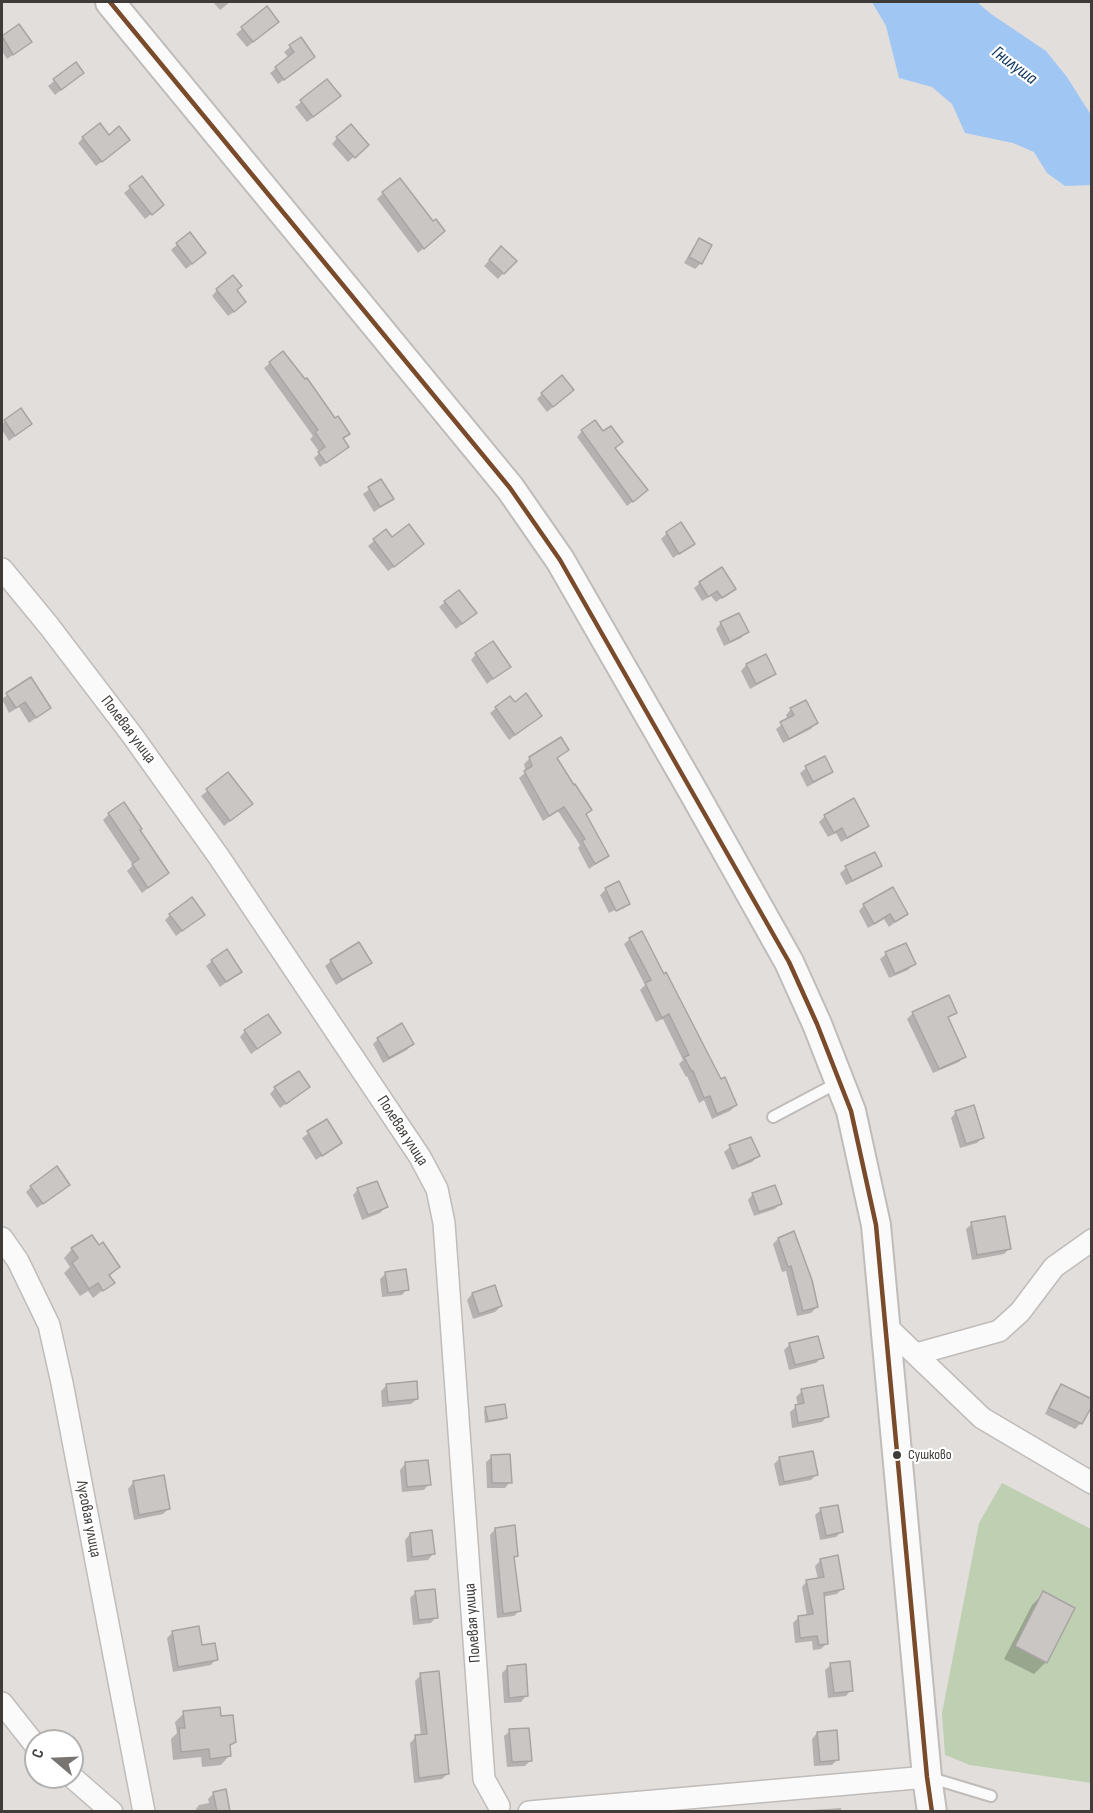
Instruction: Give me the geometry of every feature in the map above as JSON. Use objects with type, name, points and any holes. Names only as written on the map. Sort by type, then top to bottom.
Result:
[{"type":"main road","points":[[110,2],[510,488],[560,560],[789,962],[817,1024],[851,1111],[876,1225],[932,1812]]},
{"type":"street","name":"Полевая улица","points":[[2,569],[49,626],[125,726],[219,857],[420,1157],[437,1189],[444,1223],[484,1779],[496,1809]]},
{"type":"street","name":"Луговая улица","points":[[2,1238],[18,1261],[49,1325],[63,1383],[144,1812]]},
{"type":"street","points":[[916,1354],[999,1331],[1020,1312],[1054,1267],[1092,1240]]},
{"type":"street","points":[[885,1325],[982,1418],[1092,1483]]},
{"type":"street","points":[[2,1703],[24,1731]]},
{"type":"street","points":[[496,1809],[528,1812],[927,1777]]},
{"type":"street","points":[[84,1788],[112,1812]]},
{"type":"lane","points":[[773,1117],[839,1082]]},
{"type":"lane","points":[[927,1777],[991,1796]]},
{"type":"green space","points":[[1002,1483],[1091,1529],[1091,1783],[970,1765],[945,1755],[942,1713],[979,1523]]},
{"type":"water","name":"Гнилуша","points":[[872,2],[977,2],[1046,51],[1067,77],[1091,115],[1091,185],[1065,186],[1047,173],[1034,152],[1013,143],[965,133],[952,104],[932,87],[899,78],[886,26]]},
{"type":"building","points":[[267,6],[279,22],[253,42],[241,27]]},
{"type":"building","points":[[19,24],[32,42],[13,55],[2,36]]},
{"type":"building","points":[[301,37],[315,57],[284,80],[275,67],[294,52],[289,45]]},
{"type":"building","points":[[76,62],[84,73],[61,90],[53,79]]},
{"type":"building","points":[[327,79],[341,96],[313,117],[300,100]]},
{"type":"building","points":[[100,123],[109,135],[119,126],[130,140],[102,162],[82,137]]},
{"type":"building","points":[[351,124],[369,145],[355,158],[336,137]]},
{"type":"building","points":[[142,176],[164,205],[152,215],[129,186]]},
{"type":"building","points":[[400,178],[433,221],[436,219],[445,231],[424,249],[382,192]]},
{"type":"building","points":[[190,232],[206,253],[192,264],[176,243]]},
{"type":"building","points":[[699,238],[712,245],[702,264],[689,257]]},
{"type":"building","points":[[501,246],[517,261],[504,274],[489,260]]},
{"type":"building","points":[[233,275],[242,286],[237,290],[246,302],[234,312],[216,289]]},
{"type":"building","points":[[283,351],[305,379],[307,378],[335,418],[338,416],[350,434],[343,438],[349,447],[326,463],[318,452],[325,447],[315,432],[318,430],[269,362]]},
{"type":"building","points":[[562,375],[574,390],[553,407],[541,393]]},
{"type":"building","points":[[21,408],[32,424],[15,436],[4,420]]},
{"type":"building","points":[[595,420],[603,431],[611,426],[623,442],[615,448],[648,490],[633,502],[581,430]]},
{"type":"building","points":[[381,479],[394,499],[380,507],[368,487]]},
{"type":"building","points":[[681,522],[695,544],[679,554],[666,532]]},
{"type":"building","points":[[409,524],[424,544],[394,567],[373,539],[386,529],[392,537]]},
{"type":"building","points":[[722,567],[736,589],[722,598],[717,591],[708,597],[699,582]]},
{"type":"building","points":[[459,590],[477,613],[462,624],[444,601]]},
{"type":"building","points":[[739,613],[749,632],[730,642],[720,622]]},
{"type":"building","points":[[493,641],[511,667],[493,679],[475,653]]},
{"type":"building","points":[[766,654],[776,674],[756,684],[746,664]]},
{"type":"building","points":[[31,677],[51,708],[36,718],[25,702],[16,708],[6,693]]},
{"type":"building","points":[[526,693],[542,716],[515,735],[495,707],[510,696],[515,702]]},
{"type":"building","points":[[806,700],[818,723],[789,739],[780,722],[794,715],[790,708]]},
{"type":"building","points":[[561,737],[569,750],[557,758],[592,810],[586,814],[609,856],[595,864],[582,841],[585,839],[564,807],[549,816],[524,771],[532,766],[529,757]]},
{"type":"building","points":[[825,756],[833,772],[813,782],[805,766]]},
{"type":"building","points":[[228,772],[253,804],[230,821],[206,789]]},
{"type":"building","points":[[854,798],[869,826],[847,838],[842,828],[834,833],[824,815]]},
{"type":"building","points":[[124,802],[169,873],[148,888],[132,864],[139,859],[108,813]]},
{"type":"building","points":[[875,852],[882,866],[852,881],[845,866]]},
{"type":"building","points":[[619,881],[630,904],[616,911],[605,888]]},
{"type":"building","points":[[893,887],[908,914],[895,922],[890,914],[874,924],[863,904]]},
{"type":"building","points":[[192,897],[205,915],[182,931],[169,914]]},
{"type":"building","points":[[642,931],[664,974],[666,972],[721,1079],[725,1077],[737,1105],[717,1114],[710,1096],[704,1098],[693,1071],[684,1057],[689,1055],[669,1014],[662,1018],[645,983],[651,980],[629,938]]},
{"type":"building","points":[[359,942],[372,963],[342,980],[330,960]]},
{"type":"building","points":[[906,943],[916,964],[895,974],[885,952]]},
{"type":"building","points":[[227,949],[242,972],[226,982],[211,960]]},
{"type":"building","points":[[949,995],[957,1013],[948,1017],[966,1057],[939,1069],[912,1012]]},
{"type":"building","points":[[268,1014],[281,1033],[257,1049],[244,1030]]},
{"type":"building","points":[[402,1023],[414,1044],[389,1058],[377,1038]]},
{"type":"building","points":[[299,1071],[310,1087],[286,1104],[274,1087]]},
{"type":"building","points":[[974,1105],[984,1138],[966,1144],[955,1111]]},
{"type":"building","points":[[327,1119],[342,1143],[322,1156],[307,1131]]},
{"type":"building","points":[[751,1137],[760,1156],[738,1166],[729,1145]]},
{"type":"building","points":[[57,1166],[70,1185],[43,1204],[30,1186]]},
{"type":"building","points":[[377,1181],[388,1207],[368,1215],[357,1188]]},
{"type":"building","points":[[775,1185],[782,1204],[759,1212],[752,1193]]},
{"type":"building","points":[[1005,1216],[1011,1249],[977,1255],[971,1222]]},
{"type":"building","points":[[794,1231],[812,1280],[818,1307],[803,1311],[791,1266],[788,1267],[778,1238]]},
{"type":"building","points":[[92,1235],[99,1245],[103,1242],[120,1267],[109,1275],[115,1283],[103,1291],[98,1283],[89,1289],[72,1263],[78,1258],[71,1248]]},
{"type":"building","points":[[406,1269],[409,1290],[388,1293],[385,1272]]},
{"type":"building","points":[[495,1285],[502,1306],[479,1314],[472,1293]]},
{"type":"building","points":[[818,1336],[824,1358],[795,1365],[789,1343]]},
{"type":"building","points":[[417,1381],[418,1399],[388,1402],[386,1384]]},
{"type":"building","points":[[1061,1384],[1092,1399],[1092,1406],[1082,1424],[1049,1408]]},
{"type":"building","points":[[823,1385],[829,1417],[798,1423],[795,1405],[804,1403],[801,1389]]},
{"type":"building","points":[[505,1404],[507,1418],[488,1421],[485,1407]]},
{"type":"building","points":[[813,1451],[818,1475],[784,1482],[779,1457]]},
{"type":"building","points":[[510,1454],[512,1483],[492,1483],[491,1455]]},
{"type":"building","points":[[428,1460],[431,1485],[407,1487],[405,1462]]},
{"type":"building","points":[[164,1475],[170,1509],[139,1515],[133,1481]]},
{"type":"building","points":[[838,1505],[843,1532],[826,1536],[820,1508]]},
{"type":"building","points":[[515,1525],[518,1556],[514,1557],[521,1611],[503,1614],[495,1528]]},
{"type":"building","points":[[432,1530],[435,1554],[412,1557],[410,1533]]},
{"type":"building","points":[[838,1555],[844,1589],[824,1593],[828,1644],[819,1645],[817,1636],[800,1638],[798,1616],[813,1614],[806,1580],[824,1577],[820,1559]]},
{"type":"building","points":[[435,1589],[438,1618],[419,1620],[415,1591]]},
{"type":"building","points":[[1043,1591],[1075,1608],[1047,1663],[1015,1646]]},
{"type":"building","points":[[199,1626],[202,1645],[215,1643],[218,1660],[178,1667],[172,1631]]},
{"type":"building","points":[[850,1661],[853,1691],[834,1693],[830,1663]]},
{"type":"building","points":[[526,1664],[528,1696],[509,1698],[507,1666]]},
{"type":"building","points":[[439,1671],[449,1774],[419,1778],[415,1735],[427,1734],[420,1673]]},
{"type":"building","points":[[220,1707],[221,1716],[233,1715],[236,1742],[230,1745],[231,1756],[210,1759],[209,1749],[181,1752],[179,1728],[185,1728],[183,1711]]},
{"type":"building","points":[[529,1728],[532,1761],[512,1762],[509,1729]]},
{"type":"building","points":[[837,1730],[839,1760],[820,1762],[817,1732]]},
{"type":"building","points":[[226,1789],[230,1812],[217,1812],[213,1792]]},
{"type":"transit line","points":[[110,2],[510,488],[560,560],[789,962],[817,1024],[851,1111],[876,1225],[932,1812]]},
{"type":"place","name":"Сушково","points":[[897,1455]]}]
